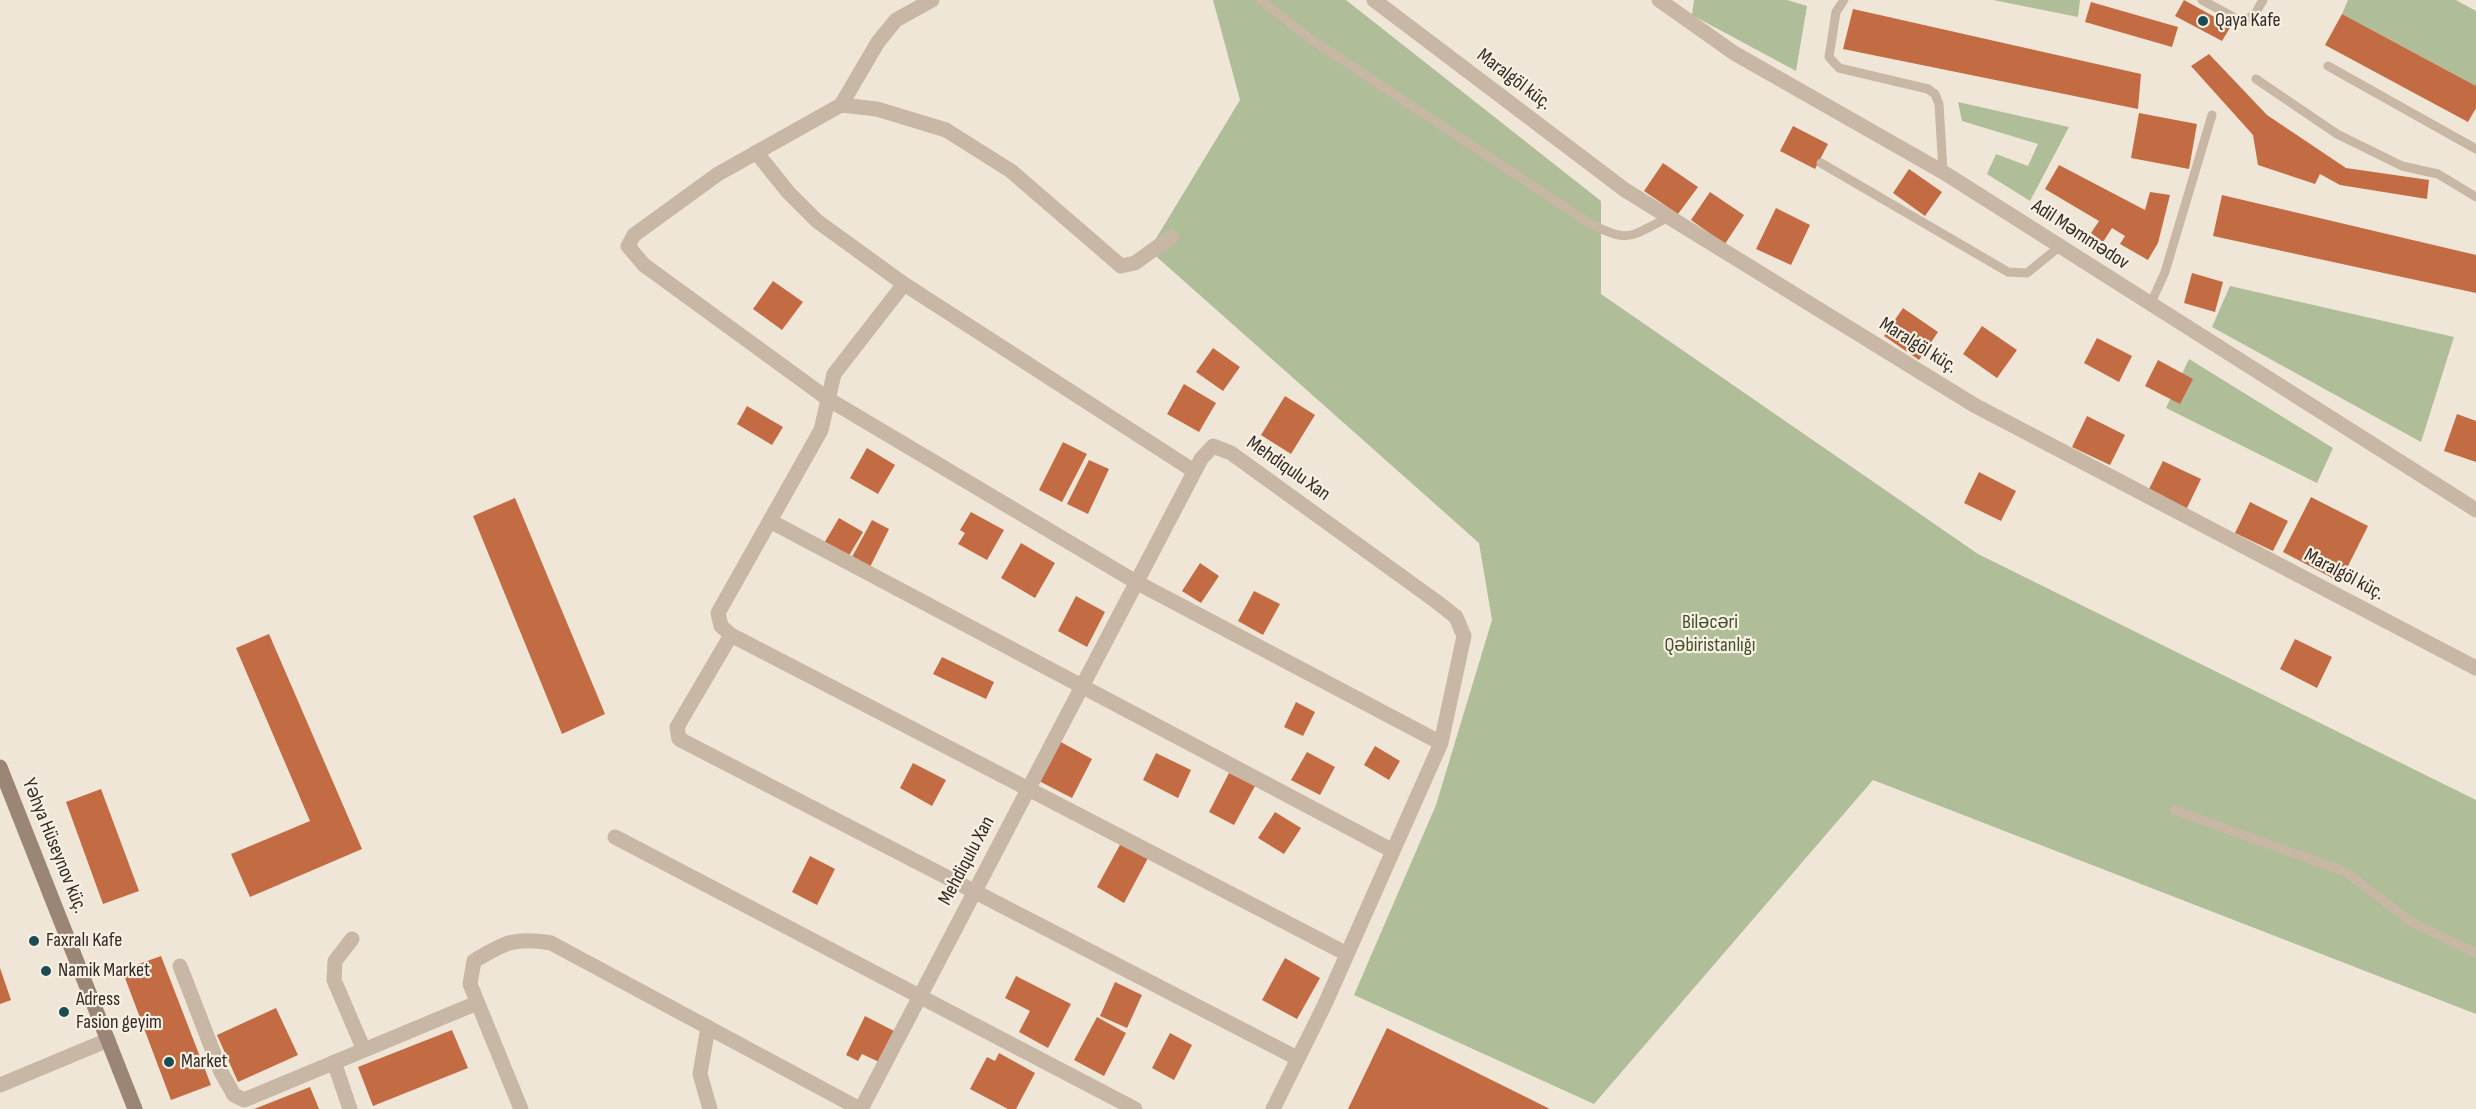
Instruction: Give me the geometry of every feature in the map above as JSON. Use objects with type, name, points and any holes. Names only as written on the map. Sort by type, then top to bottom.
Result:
[{"type":"main road","name":"Yəhya Hüseynov küç.","points":[[0,767],[135,1109]]},
{"type":"street","points":[[932,0],[896,20],[878,42],[841,105],[718,174],[634,235],[628,246],[644,265],[828,399],[1136,582],[1442,743]]},
{"type":"street","name":"Maralgöl küç.","points":[[1374,0],[1625,190],[1974,405],[2476,668]]},
{"type":"street","name":"Adil Məmmədov","points":[[1659,0],[1734,53],[1943,172],[2476,510]]},
{"type":"street","points":[[841,105],[877,109],[946,130],[1011,171],[1121,266],[1135,263],[1171,237]]},
{"type":"street","points":[[756,152],[788,192],[817,221],[904,284],[1194,471]]},
{"type":"street","points":[[904,284],[834,374],[821,430],[718,613],[721,626],[731,634],[1028,790],[1347,954]]},
{"type":"street","name":"Mehdiqulu Xan","points":[[860,1109],[1200,459],[1213,446],[1231,453],[1456,617],[1464,636],[1442,743],[1347,954],[1273,1109]]},
{"type":"street","points":[[770,521],[1393,851]]},
{"type":"street","points":[[731,634],[677,726],[679,739],[1297,1058]]},
{"type":"street","points":[[615,837],[1135,1109]]},
{"type":"street","points":[[352,939],[335,961],[334,980],[364,1050]]},
{"type":"street","points":[[521,1109],[470,984],[474,961],[498,946],[524,939],[551,943],[860,1109]]},
{"type":"street","points":[[180,966],[221,1072],[234,1095],[244,1100],[477,1003]]},
{"type":"street","points":[[708,1028],[700,1074],[710,1109]]},
{"type":"street","points":[[0,1085],[108,1040]]},
{"type":"street","points":[[334,1062],[350,1109]]},
{"type":"lane","points":[[1260,0],[1309,38],[1598,228],[1617,237],[1632,236],[1668,217]]},
{"type":"lane","points":[[1844,0],[1836,12],[1830,57],[1833,64],[1839,68],[1928,89],[1935,94],[1939,104],[1943,172]]},
{"type":"lane","points":[[2202,0],[2235,18],[2246,20],[2255,14],[2263,0]]},
{"type":"lane","points":[[2328,66],[2476,149]]},
{"type":"lane","points":[[2256,80],[2337,134],[2402,166],[2438,174],[2476,196]]},
{"type":"lane","points":[[2150,305],[2165,272],[2212,115]]},
{"type":"lane","points":[[1821,163],[2008,272],[2027,273],[2059,247]]},
{"type":"lane","points":[[2174,810],[2346,872],[2411,922],[2476,953]]},
{"type":"green space","name":"Biləcəri Qəbiristanlığı","points":[[1213,0],[1346,0],[1601,201],[1601,294],[1978,554],[2476,800],[2476,1014],[1873,780],[1594,1104],[1354,995],[1436,805],[1492,620],[1479,543],[1149,250],[1240,100]]},
{"type":"green space","points":[[1694,0],[1787,0],[1807,6],[1796,71],[1692,15]]},
{"type":"green space","points":[[1993,0],[2080,0],[2078,17]]},
{"type":"green space","points":[[2348,0],[2456,0],[2476,11],[2476,86],[2342,14]]},
{"type":"green space","points":[[1958,102],[2069,127],[2030,201],[1987,174],[1996,154],[2028,166],[2038,144],[1962,121]]},
{"type":"green space","points":[[2230,286],[2454,337],[2421,442],[2212,327]]},
{"type":"green space","points":[[2189,359],[2333,448],[2317,483],[2166,408]]},
{"type":"building","name":"Qaya Kafe","points":[[2184,0],[2231,26],[2222,41],[2175,16]]},
{"type":"building","points":[[2091,2],[2178,27],[2172,47],[2085,22]]},
{"type":"building","points":[[1853,9],[2141,74],[2138,109],[1843,49]]},
{"type":"building","points":[[2342,14],[2476,86],[2476,108],[2468,122],[2325,45]]},
{"type":"building","points":[[2209,54],[2267,115],[2346,168],[2429,180],[2427,199],[2340,185],[2320,174],[2315,184],[2258,165],[2253,135],[2191,66]]},
{"type":"building","points":[[2139,113],[2197,124],[2189,169],[2131,158]]},
{"type":"building","points":[[1793,126],[1828,144],[1815,169],[1780,151]]},
{"type":"building","points":[[1663,163],[1698,187],[1678,214],[1644,191]]},
{"type":"building","points":[[2059,165],[2145,210],[2150,192],[2170,195],[2158,243],[2148,260],[2120,244],[2125,236],[2112,228],[2103,242],[2091,233],[2099,221],[2045,189]]},
{"type":"building","points":[[1909,169],[1942,192],[1925,216],[1893,193]]},
{"type":"building","points":[[1710,192],[1744,215],[1725,244],[1691,220]]},
{"type":"building","points":[[2222,195],[2476,255],[2476,293],[2213,236]]},
{"type":"building","points":[[1776,208],[1810,225],[1791,265],[1756,249]]},
{"type":"building","points":[[2192,273],[2223,282],[2215,312],[2184,303]]},
{"type":"building","points":[[773,281],[803,302],[782,330],[753,309]]},
{"type":"building","points":[[1903,308],[1938,332],[1919,360],[1884,336]]},
{"type":"building","points":[[1982,326],[2017,350],[1997,378],[1963,354]]},
{"type":"building","points":[[2097,338],[2132,356],[2119,382],[2084,363]]},
{"type":"building","points":[[1213,348],[1240,367],[1223,391],[1196,372]]},
{"type":"building","points":[[2158,360],[2193,379],[2180,404],[2145,386]]},
{"type":"building","points":[[1184,384],[1216,403],[1199,432],[1167,414]]},
{"type":"building","points":[[1285,396],[1315,415],[1291,454],[1261,435]]},
{"type":"building","points":[[747,406],[783,427],[772,445],[737,424]]},
{"type":"building","points":[[2457,414],[2476,421],[2476,462],[2444,451]]},
{"type":"building","points":[[2087,416],[2125,435],[2110,465],[2072,447]]},
{"type":"building","points":[[1063,442],[1087,454],[1062,502],[1039,490]]},
{"type":"building","points":[[867,448],[895,465],[878,494],[850,478]]},
{"type":"building","points":[[1089,460],[1109,469],[1088,514],[1067,504]]},
{"type":"building","points":[[2163,461],[2201,479],[2186,510],[2148,491]]},
{"type":"building","points":[[1979,472],[2016,491],[2001,521],[1964,503]]},
{"type":"building","points":[[2311,497],[2368,526],[2340,582],[2283,552]]},
{"type":"building","points":[[515,498],[605,714],[562,734],[473,516]]},
{"type":"building","points":[[2250,502],[2288,521],[2273,551],[2235,533]]},
{"type":"building","points":[[971,512],[1004,530],[987,560],[958,544],[965,533],[960,530]]},
{"type":"building","points":[[839,518],[863,532],[847,559],[823,545]]},
{"type":"building","points":[[872,520],[889,529],[870,567],[852,557]]},
{"type":"building","points":[[1021,543],[1055,563],[1035,598],[1001,578]]},
{"type":"building","points":[[1200,563],[1219,576],[1201,603],[1182,591]]},
{"type":"building","points":[[1254,591],[1280,604],[1263,635],[1238,621]]},
{"type":"building","points":[[1076,596],[1105,612],[1087,647],[1058,631]]},
{"type":"building","points":[[269,634],[362,849],[250,897],[231,854],[310,821],[236,648]]},
{"type":"building","points":[[2295,639],[2332,657],[2317,688],[2280,669]]},
{"type":"building","points":[[942,657],[994,682],[986,699],[933,674]]},
{"type":"building","points":[[1296,702],[1315,712],[1303,736],[1284,727]]},
{"type":"building","points":[[1059,741],[1092,759],[1072,798],[1039,781]]},
{"type":"building","points":[[1375,746],[1400,761],[1389,780],[1364,765]]},
{"type":"building","points":[[1307,752],[1335,767],[1320,795],[1291,780]]},
{"type":"building","points":[[1156,753],[1191,770],[1178,798],[1143,780]]},
{"type":"building","points":[[913,763],[946,780],[932,806],[900,788]]},
{"type":"building","points":[[1229,773],[1255,786],[1234,825],[1209,812]]},
{"type":"building","points":[[101,789],[139,891],[103,904],[66,802]]},
{"type":"building","points":[[1275,812],[1301,828],[1284,854],[1258,838]]},
{"type":"building","points":[[1121,843],[1148,858],[1124,903],[1097,887]]},
{"type":"building","points":[[810,856],[835,869],[817,905],[792,892]]},
{"type":"building","points":[[161,956],[211,1085],[171,1100],[122,970]]},
{"type":"building","points":[[1285,958],[1320,978],[1297,1019],[1262,1000]]},
{"type":"building","points":[[0,968],[11,1000],[0,1004]]},
{"type":"building","points":[[1016,976],[1071,1004],[1048,1048],[1019,1032],[1030,1011],[1005,998]]},
{"type":"building","points":[[1115,982],[1142,995],[1127,1028],[1100,1016]]},
{"type":"building","points":[[276,1008],[298,1055],[238,1082],[217,1035]]},
{"type":"building","points":[[865,1016],[894,1031],[879,1062],[862,1054],[858,1061],[846,1055]]},
{"type":"building","points":[[1097,1017],[1126,1033],[1104,1076],[1074,1060]]},
{"type":"building","points":[[1387,1028],[1550,1109],[1348,1109]]},
{"type":"building","points":[[452,1030],[468,1068],[373,1106],[358,1067]]},
{"type":"building","points":[[1170,1033],[1192,1045],[1174,1080],[1152,1068]]},
{"type":"building","points":[[999,1053],[1035,1073],[1016,1109],[1008,1109],[970,1089],[987,1057],[995,1061]]},
{"type":"building","points":[[310,1087],[319,1109],[254,1109]]},
{"type":"place","name":"Qaya Kafe","points":[[2203,21]]},
{"type":"place","name":"Faxralı Kafe","points":[[34,941]]},
{"type":"place","name":"Namik Market","points":[[46,971]]},
{"type":"place","name":"Adress Fasion geyim","points":[[64,1012]]},
{"type":"place","name":"Market","points":[[169,1062]]}]
